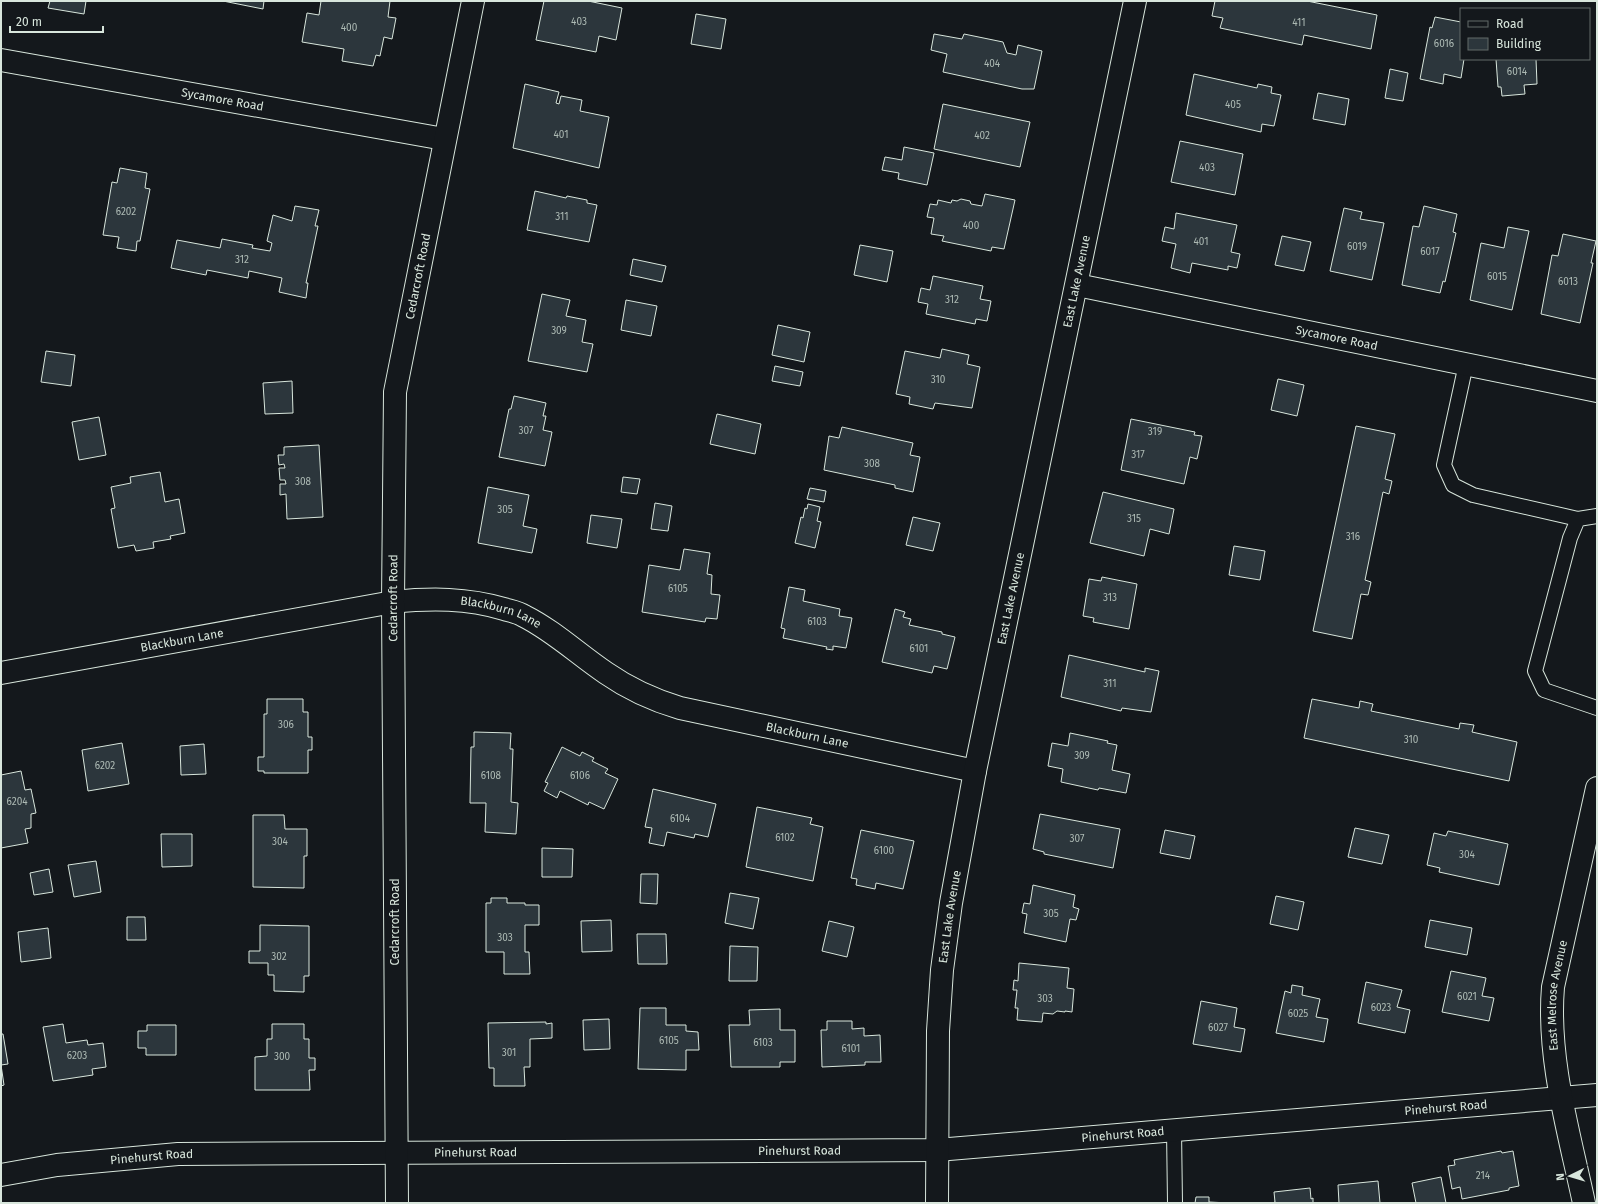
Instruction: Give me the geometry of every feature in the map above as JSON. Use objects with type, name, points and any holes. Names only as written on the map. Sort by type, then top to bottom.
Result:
[{"type":"street","name":"Cedarcroft Road","points":[[397,1203],[393,602],[395,392],[444,139],[473,1]]},
{"type":"street","name":"East Lake Avenue","points":[[937,1203],[938,1031],[942,970],[951,903],[975,771],[1135,1]]},
{"type":"street","name":"Sycamore Road","points":[[1,60],[444,139]]},
{"type":"street","name":"Sycamore Road","points":[[1077,285],[1597,390]]},
{"type":"street","name":"Blackburn Lane","points":[[1,673],[393,602],[424,599],[454,599],[489,604],[523,615],[544,628],[606,674],[634,691],[658,702],[687,710],[975,771]]},
{"type":"street","name":"East Melrose Avenue","points":[[1584,1203],[1562,1099],[1553,1043],[1551,1014],[1553,987],[1597,788]]},
{"type":"street","name":"Pinehurst Road","points":[[1,1175],[57,1165],[178,1154],[937,1150],[1597,1095]]},
{"type":"lane","points":[[1466,364],[1444,465],[1453,485],[1473,495],[1578,519],[1597,516]]},
{"type":"lane","points":[[1578,519],[1570,538],[1535,671],[1544,690],[1597,708]]},
{"type":"lane","points":[[1174,1130],[1175,1203]]},
{"type":"building","points":[[50,1],[86,1],[84,14],[48,8]]},
{"type":"building","points":[[223,1],[264,1],[263,9]]},
{"type":"building","points":[[321,1],[390,1],[388,17],[396,18],[392,39],[384,37],[380,56],[376,55],[373,66],[342,61],[344,49],[302,42],[307,13],[319,15]]},
{"type":"building","points":[[544,1],[588,1],[622,8],[616,40],[599,36],[596,52],[536,40]]},
{"type":"building","points":[[1215,1],[1307,1],[1377,15],[1371,49],[1304,35],[1302,45],[1220,28],[1223,18],[1212,16]]},
{"type":"building","points":[[696,14],[726,19],[721,49],[691,44]]},
{"type":"building","points":[[1435,17],[1460,22],[1460,60],[1464,60],[1461,78],[1444,74],[1443,84],[1420,79],[1430,27],[1432,28]]},
{"type":"building","points":[[934,34],[962,39],[964,34],[1003,42],[1007,53],[1016,55],[1018,45],[1042,51],[1034,89],[1022,89],[943,72],[947,54],[931,50]]},
{"type":"building","points":[[1496,60],[1536,60],[1537,84],[1524,85],[1525,94],[1502,96],[1501,87],[1498,87]]},
{"type":"building","points":[[1390,69],[1408,73],[1403,101],[1385,98]]},
{"type":"building","points":[[1194,74],[1257,88],[1258,84],[1272,87],[1271,93],[1281,95],[1274,126],[1262,124],[1261,132],[1186,115]]},
{"type":"building","points":[[525,84],[559,92],[556,103],[559,104],[561,96],[582,100],[580,111],[609,117],[599,168],[513,148]]},
{"type":"building","points":[[1318,93],[1349,99],[1345,125],[1313,119]]},
{"type":"building","points":[[943,104],[1030,122],[1020,167],[934,149]]},
{"type":"building","points":[[1180,141],[1243,154],[1235,195],[1171,182]]},
{"type":"building","points":[[904,147],[934,153],[927,185],[898,179],[899,173],[882,170],[885,157],[902,160]]},
{"type":"building","points":[[120,168],[147,173],[145,188],[150,189],[140,241],[137,241],[136,251],[117,248],[119,237],[103,235],[112,182],[117,183]]},
{"type":"building","points":[[535,191],[566,198],[567,196],[587,200],[587,203],[597,205],[589,242],[527,230]]},
{"type":"building","points":[[985,194],[1015,200],[1004,249],[992,247],[991,251],[942,241],[944,236],[931,234],[934,218],[927,217],[930,204],[937,205],[938,200],[951,203],[952,200],[957,201],[961,199],[970,201],[971,204],[982,206]]},
{"type":"building","points":[[295,206],[319,210],[315,226],[318,226],[306,283],[308,283],[306,298],[279,292],[282,278],[249,271],[248,278],[207,270],[206,275],[171,268],[177,240],[220,248],[222,239],[253,245],[252,248],[270,251],[272,243],[267,241],[273,215],[292,221]]},
{"type":"building","points":[[1424,206],[1457,214],[1453,232],[1456,233],[1445,282],[1443,281],[1440,293],[1402,285],[1413,226],[1419,227]]},
{"type":"building","points":[[1344,208],[1362,212],[1360,219],[1384,223],[1372,280],[1330,271]]},
{"type":"building","points":[[1176,213],[1237,225],[1231,252],[1240,254],[1237,268],[1228,266],[1228,270],[1192,263],[1190,273],[1171,268],[1176,244],[1162,241],[1165,227],[1174,229]]},
{"type":"building","points":[[1508,227],[1529,231],[1512,310],[1470,300],[1481,243],[1504,248]]},
{"type":"building","points":[[1563,234],[1596,241],[1591,263],[1593,263],[1580,323],[1541,314],[1552,255],[1558,256]]},
{"type":"building","points":[[1282,236],[1311,242],[1304,271],[1275,265]]},
{"type":"building","points":[[860,245],[893,251],[887,282],[854,275]]},
{"type":"building","points":[[633,259],[666,266],[662,282],[630,275]]},
{"type":"building","points":[[933,276],[983,286],[980,299],[991,301],[987,321],[976,319],[975,324],[926,314],[928,304],[918,302],[921,288],[930,290]]},
{"type":"building","points":[[542,294],[570,300],[566,316],[586,320],[582,342],[593,344],[587,372],[528,361]]},
{"type":"building","points":[[626,300],[657,306],[651,336],[621,330]]},
{"type":"building","points":[[778,325],[810,332],[804,362],[772,355]]},
{"type":"building","points":[[942,349],[969,355],[967,364],[980,367],[972,408],[935,403],[933,409],[909,404],[910,397],[896,394],[905,351],[940,358]]},
{"type":"building","points":[[46,351],[75,355],[71,386],[41,382]]},
{"type":"building","points":[[775,366],[803,372],[800,386],[772,381]]},
{"type":"building","points":[[1278,379],[1304,385],[1297,416],[1271,410]]},
{"type":"building","points":[[292,381],[293,413],[265,414],[263,383]]},
{"type":"building","points":[[514,396],[546,403],[543,416],[546,416],[543,430],[552,432],[545,466],[499,457],[509,409],[511,409]]},
{"type":"building","points":[[717,414],[761,424],[755,454],[710,444]]},
{"type":"building","points":[[99,417],[106,455],[79,460],[72,422]]},
{"type":"building","points":[[1131,419],[1195,432],[1194,435],[1202,436],[1197,459],[1190,457],[1184,484],[1121,470]]},
{"type":"building","points":[[1356,426],[1395,434],[1385,479],[1392,481],[1389,494],[1383,492],[1365,580],[1371,582],[1368,595],[1361,594],[1352,639],[1313,631]]},
{"type":"building","points":[[842,427],[913,443],[910,455],[920,457],[913,492],[895,488],[895,485],[824,470],[829,436],[839,438]]},
{"type":"building","points":[[319,445],[323,517],[287,519],[286,494],[280,495],[280,484],[286,484],[285,480],[280,480],[279,468],[285,468],[284,464],[279,465],[278,455],[284,455],[284,447]]},
{"type":"building","points":[[160,472],[165,502],[179,499],[185,533],[170,536],[171,539],[153,542],[154,548],[136,551],[134,545],[118,548],[111,509],[115,508],[111,487],[131,483],[130,477]]},
{"type":"building","points":[[623,477],[640,479],[637,494],[621,492]]},
{"type":"building","points":[[488,487],[529,495],[523,526],[537,529],[532,553],[478,543]]},
{"type":"building","points":[[810,488],[826,491],[824,502],[807,499]]},
{"type":"building","points":[[1103,492],[1174,509],[1169,534],[1150,529],[1144,556],[1090,543]]},
{"type":"building","points":[[655,503],[672,506],[668,531],[651,529]]},
{"type":"building","points":[[808,504],[820,507],[817,521],[821,522],[815,548],[795,543],[801,517],[803,518],[805,508],[807,509]]},
{"type":"building","points":[[591,515],[622,519],[617,548],[587,543]]},
{"type":"building","points":[[913,517],[940,523],[933,551],[906,545]]},
{"type":"building","points":[[1234,546],[1265,551],[1260,580],[1229,575]]},
{"type":"building","points":[[684,549],[710,553],[707,574],[712,575],[711,594],[720,595],[717,619],[706,618],[705,622],[642,612],[649,565],[680,570]]},
{"type":"building","points":[[1102,577],[1137,584],[1129,629],[1093,622],[1094,618],[1083,616],[1089,579],[1101,581]]},
{"type":"building","points":[[789,587],[805,590],[803,601],[840,609],[839,616],[852,618],[846,648],[833,646],[833,650],[826,649],[827,647],[783,638],[785,629],[781,628]]},
{"type":"building","points":[[895,609],[905,612],[903,617],[911,619],[909,625],[942,632],[942,634],[955,637],[947,669],[934,666],[932,673],[882,662]]},
{"type":"building","points":[[1069,655],[1145,672],[1145,668],[1159,671],[1151,712],[1122,708],[1121,711],[1061,697]]},
{"type":"building","points":[[267,699],[303,699],[303,712],[308,712],[308,737],[312,737],[312,750],[308,750],[308,773],[264,773],[264,771],[258,771],[258,757],[264,757],[264,714],[267,714]]},
{"type":"building","points":[[1312,699],[1359,708],[1360,701],[1373,704],[1371,711],[1459,729],[1460,723],[1474,725],[1472,732],[1517,742],[1509,781],[1304,738]]},
{"type":"building","points":[[474,732],[511,733],[510,749],[513,749],[511,802],[518,803],[516,834],[485,832],[486,803],[470,803],[471,747],[474,747]]},
{"type":"building","points":[[1070,733],[1108,741],[1107,743],[1117,745],[1112,770],[1130,774],[1126,793],[1099,788],[1098,790],[1061,782],[1063,769],[1048,766],[1052,743],[1068,746]]},
{"type":"building","points":[[122,743],[129,784],[88,791],[82,750]]},
{"type":"building","points":[[204,744],[206,774],[181,775],[180,746]]},
{"type":"building","points":[[562,747],[580,756],[582,752],[594,758],[592,761],[608,769],[605,773],[618,779],[604,809],[589,802],[588,805],[560,791],[557,798],[544,791],[548,783],[545,782]]},
{"type":"building","points":[[21,771],[25,790],[31,789],[36,813],[31,814],[31,828],[25,829],[28,843],[1,848],[1,775]]},
{"type":"building","points":[[653,789],[716,804],[708,837],[695,834],[694,838],[667,832],[664,846],[649,843],[652,828],[645,827]]},
{"type":"building","points":[[757,807],[812,818],[810,824],[823,827],[813,881],[746,867]]},
{"type":"building","points":[[1040,814],[1120,829],[1113,868],[1044,854],[1044,852],[1033,849]]},
{"type":"building","points":[[253,815],[284,815],[285,829],[307,829],[307,856],[304,856],[304,888],[253,887]]},
{"type":"building","points":[[1355,828],[1389,835],[1382,864],[1348,857]]},
{"type":"building","points":[[861,830],[914,841],[903,889],[876,883],[875,889],[856,885],[857,879],[851,878]]},
{"type":"building","points":[[1165,830],[1195,836],[1190,859],[1160,853]]},
{"type":"building","points":[[1448,831],[1508,844],[1499,885],[1439,872],[1440,868],[1427,865],[1434,833],[1446,836]]},
{"type":"building","points":[[161,834],[192,834],[192,866],[162,867]]},
{"type":"building","points":[[542,848],[573,849],[572,877],[542,877]]},
{"type":"building","points":[[96,861],[101,892],[74,897],[68,865]]},
{"type":"building","points":[[49,869],[53,892],[34,895],[30,873]]},
{"type":"building","points":[[641,874],[658,874],[657,904],[640,903]]},
{"type":"building","points":[[1033,885],[1075,895],[1073,907],[1079,909],[1076,920],[1070,919],[1066,942],[1024,933],[1027,914],[1022,913],[1024,903],[1030,904]]},
{"type":"building","points":[[730,893],[759,898],[753,929],[725,923]]},
{"type":"building","points":[[1276,896],[1304,902],[1298,930],[1270,924]]},
{"type":"building","points":[[491,898],[507,898],[507,903],[539,905],[539,925],[525,925],[525,952],[529,952],[530,974],[504,974],[504,952],[486,952],[486,903],[491,903]]},
{"type":"building","points":[[127,917],[145,917],[146,940],[127,940]]},
{"type":"building","points":[[611,920],[612,951],[582,952],[581,921]]},
{"type":"building","points":[[1430,920],[1472,928],[1467,955],[1425,947]]},
{"type":"building","points":[[829,921],[854,927],[847,957],[822,951]]},
{"type":"building","points":[[260,925],[309,926],[309,976],[304,976],[304,992],[274,991],[274,975],[268,975],[268,963],[249,963],[249,951],[260,951]]},
{"type":"building","points":[[48,928],[51,958],[21,962],[18,932]]},
{"type":"building","points":[[637,934],[666,934],[667,964],[638,964]]},
{"type":"building","points":[[730,946],[758,947],[757,981],[729,981]]},
{"type":"building","points":[[1019,963],[1069,968],[1067,988],[1074,989],[1072,1012],[1057,1011],[1053,1014],[1043,1013],[1042,1022],[1017,1020],[1018,1008],[1015,1008],[1017,990],[1013,990],[1014,980],[1018,981]]},
{"type":"building","points":[[1451,971],[1486,978],[1482,996],[1494,998],[1489,1021],[1442,1012]]},
{"type":"building","points":[[1366,982],[1402,990],[1397,1007],[1410,1010],[1405,1033],[1358,1023]]},
{"type":"building","points":[[1292,985],[1303,987],[1302,995],[1320,999],[1316,1017],[1328,1019],[1324,1042],[1276,1033],[1285,991],[1291,993]]},
{"type":"building","points":[[1201,1001],[1237,1008],[1234,1027],[1245,1029],[1241,1052],[1193,1044]]},
{"type":"building","points":[[640,1008],[666,1008],[666,1025],[686,1025],[686,1031],[698,1032],[699,1050],[686,1050],[686,1070],[638,1069]]},
{"type":"building","points":[[780,1009],[780,1030],[795,1030],[795,1062],[780,1062],[780,1067],[731,1067],[729,1025],[750,1025],[749,1010]]},
{"type":"building","points":[[609,1019],[610,1049],[584,1050],[583,1020]]},
{"type":"building","points":[[827,1021],[852,1021],[852,1029],[864,1028],[864,1036],[880,1035],[881,1062],[865,1062],[865,1065],[822,1067],[821,1030],[827,1030]]},
{"type":"building","points":[[546,1022],[546,1024],[552,1023],[552,1038],[530,1039],[530,1067],[524,1067],[525,1086],[494,1086],[494,1068],[489,1068],[488,1023]]},
{"type":"building","points":[[63,1024],[66,1043],[87,1040],[88,1045],[103,1043],[106,1067],[92,1069],[93,1075],[53,1081],[43,1027]]},
{"type":"building","points":[[272,1024],[304,1024],[304,1039],[309,1039],[309,1058],[315,1058],[315,1070],[309,1070],[310,1090],[255,1090],[255,1057],[267,1056],[267,1039],[272,1039]]},
{"type":"building","points":[[147,1025],[176,1025],[176,1055],[146,1055],[146,1048],[138,1048],[138,1031],[147,1031]]},
{"type":"building","points":[[1,1034],[3,1034],[8,1064],[1,1065]]},
{"type":"building","points":[[1,1065],[4,1085],[1,1086]]},
{"type":"building","points":[[1501,1151],[1502,1153],[1513,1151],[1519,1186],[1509,1188],[1509,1190],[1462,1199],[1460,1187],[1452,1189],[1448,1166],[1455,1165],[1454,1160]]},
{"type":"building","points":[[1441,1177],[1446,1203],[1416,1203],[1412,1183]]},
{"type":"building","points":[[1378,1181],[1380,1203],[1339,1203],[1338,1185]]},
{"type":"building","points":[[1310,1188],[1313,1203],[1272,1203],[1275,1202],[1274,1192]]},
{"type":"building","points":[[1196,1197],[1209,1197],[1209,1202],[1229,1203],[1195,1203]]}]
